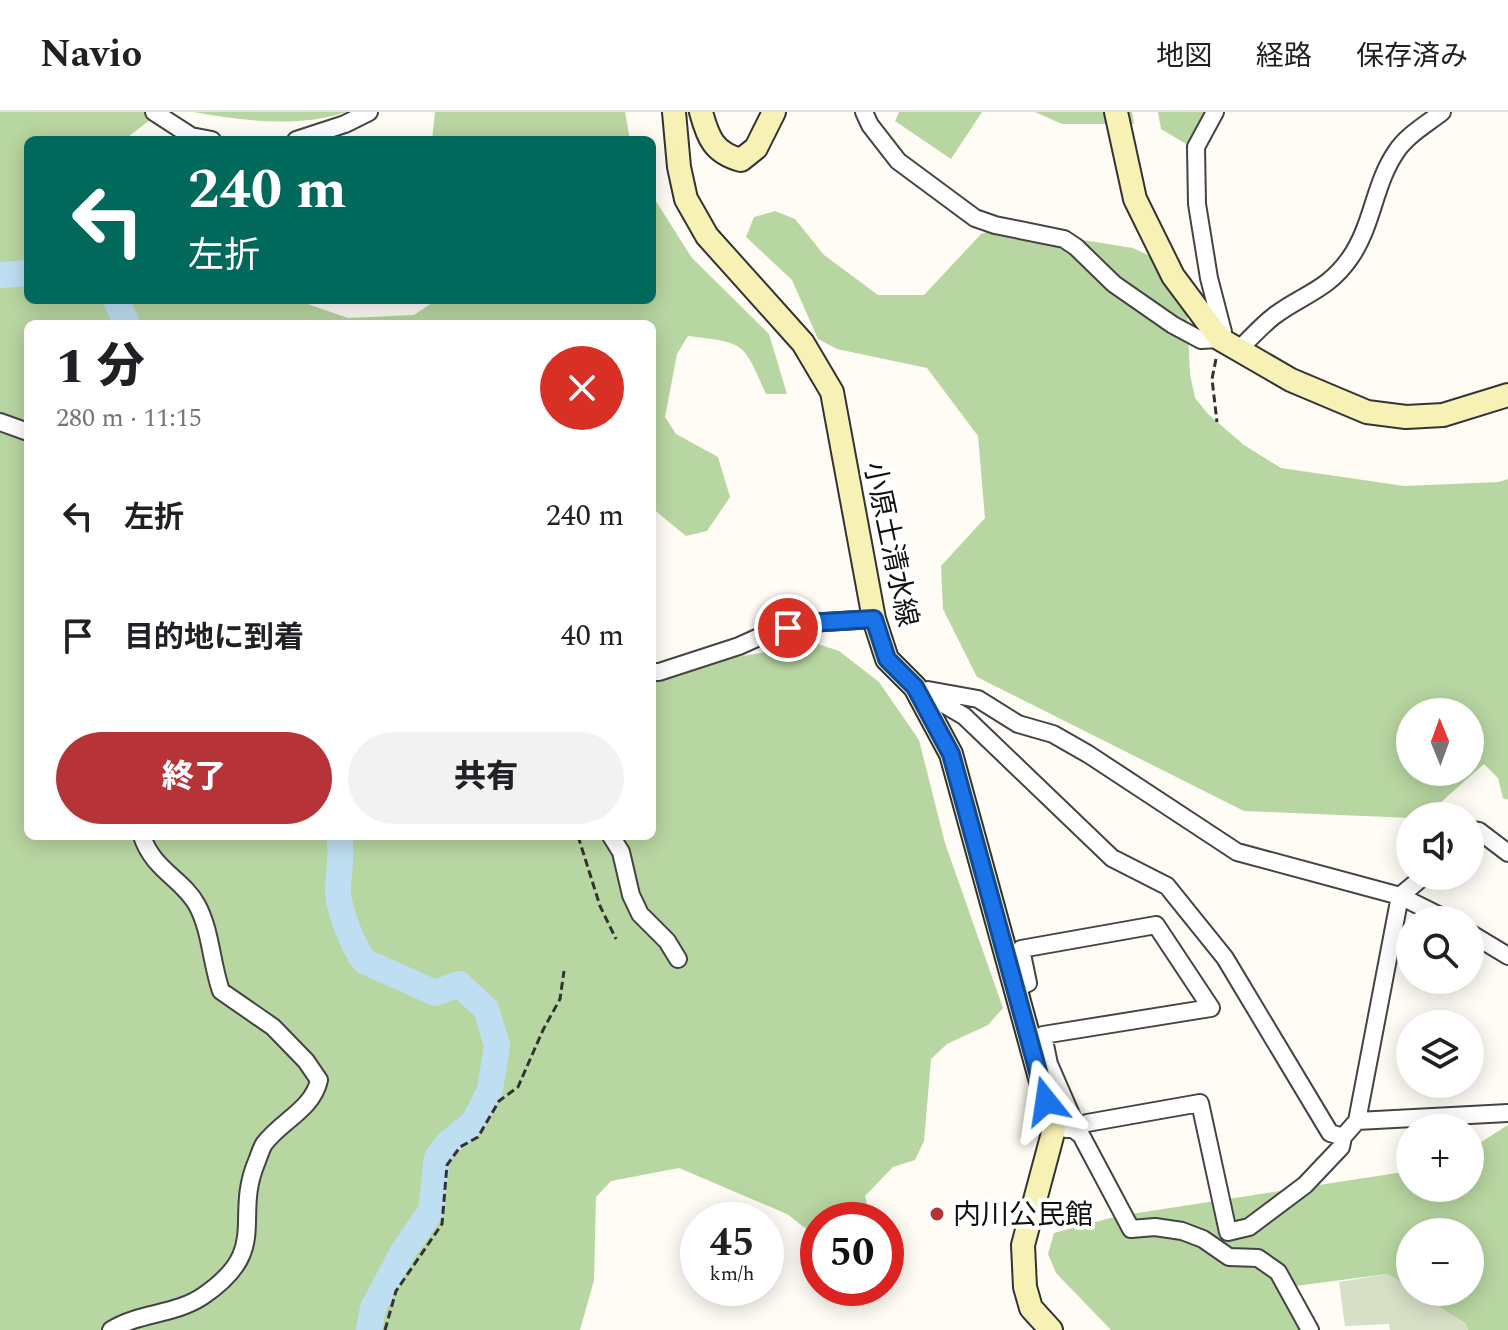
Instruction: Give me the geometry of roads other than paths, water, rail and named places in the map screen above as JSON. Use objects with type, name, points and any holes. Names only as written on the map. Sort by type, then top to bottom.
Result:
[{"type":"main road","name":"小原土清水線","points":[[674,112],[679,167],[686,199],[707,236],[803,343],[832,392],[874,619],[887,659],[915,687],[951,754],[1015,989],[1063,1129]]},
{"type":"main road","points":[[701,112],[717,150],[725,156],[741,160],[756,148],[774,112]]},
{"type":"main road","points":[[1116,112],[1135,199],[1173,276],[1229,344],[1291,380],[1367,412],[1406,417],[1443,415],[1508,395]]},
{"type":"main road","points":[[1051,1330],[1031,1308],[1025,1287],[1023,1245],[1063,1129]]},
{"type":"street","points":[[154,112],[191,136]]},
{"type":"street","points":[[308,136],[369,112]]},
{"type":"street","points":[[864,112],[870,125],[898,161],[975,218],[1064,239],[1114,284],[1173,325],[1201,340],[1229,344],[1324,287],[1349,259],[1365,233],[1380,182],[1395,152],[1442,112]]},
{"type":"street","points":[[1215,112],[1196,147],[1197,190],[1209,278],[1229,344]]},
{"type":"street","points":[[0,422],[24,431]]},
{"type":"street","points":[[656,672],[739,646],[768,633],[808,623],[874,619]]},
{"type":"street","points":[[915,687],[978,699],[1018,724],[1053,734],[1237,852],[1400,896],[1420,906]]},
{"type":"street","points":[[915,687],[964,716],[1112,858],[1167,886],[1225,958],[1330,1133],[1343,1137]]},
{"type":"street","points":[[1484,835],[1508,853]]},
{"type":"street","points":[[111,1330],[146,1314],[189,1305],[232,1271],[243,1255],[248,1236],[249,1178],[264,1145],[316,1093],[319,1080],[306,1061],[273,1027],[221,991],[206,927],[195,902],[162,870],[146,849],[143,840]]},
{"type":"street","points":[[614,840],[621,852],[631,895],[640,914],[667,941],[678,959]]},
{"type":"street","points":[[1063,1129],[1200,1103],[1228,1232],[1249,1227],[1305,1185],[1341,1147],[1343,1137],[1357,1121],[1400,896],[1407,890]]},
{"type":"street","points":[[1015,989],[1028,983],[1021,949],[1156,925],[1211,1008],[1043,1035],[1049,1064],[1072,1117],[1063,1129]]},
{"type":"street","points":[[1484,941],[1508,956]]},
{"type":"street","points":[[1357,1121],[1508,1113]]},
{"type":"street","points":[[1063,1129],[1081,1135],[1131,1229],[1155,1227],[1182,1231],[1203,1239],[1229,1257],[1258,1258],[1278,1272],[1310,1330]]},
{"type":"waterway","points":[[0,275],[24,273]]},
{"type":"waterway","points":[[118,304],[125,320]]},
{"type":"waterway","points":[[339,840],[339,901],[349,932],[364,961],[435,993],[459,984],[486,1009],[497,1045],[490,1090],[474,1122],[447,1144],[437,1158],[431,1211],[402,1253],[373,1308],[369,1330]]},
{"type":"place","name":"内川公民館","points":[[937,1214]]}]
